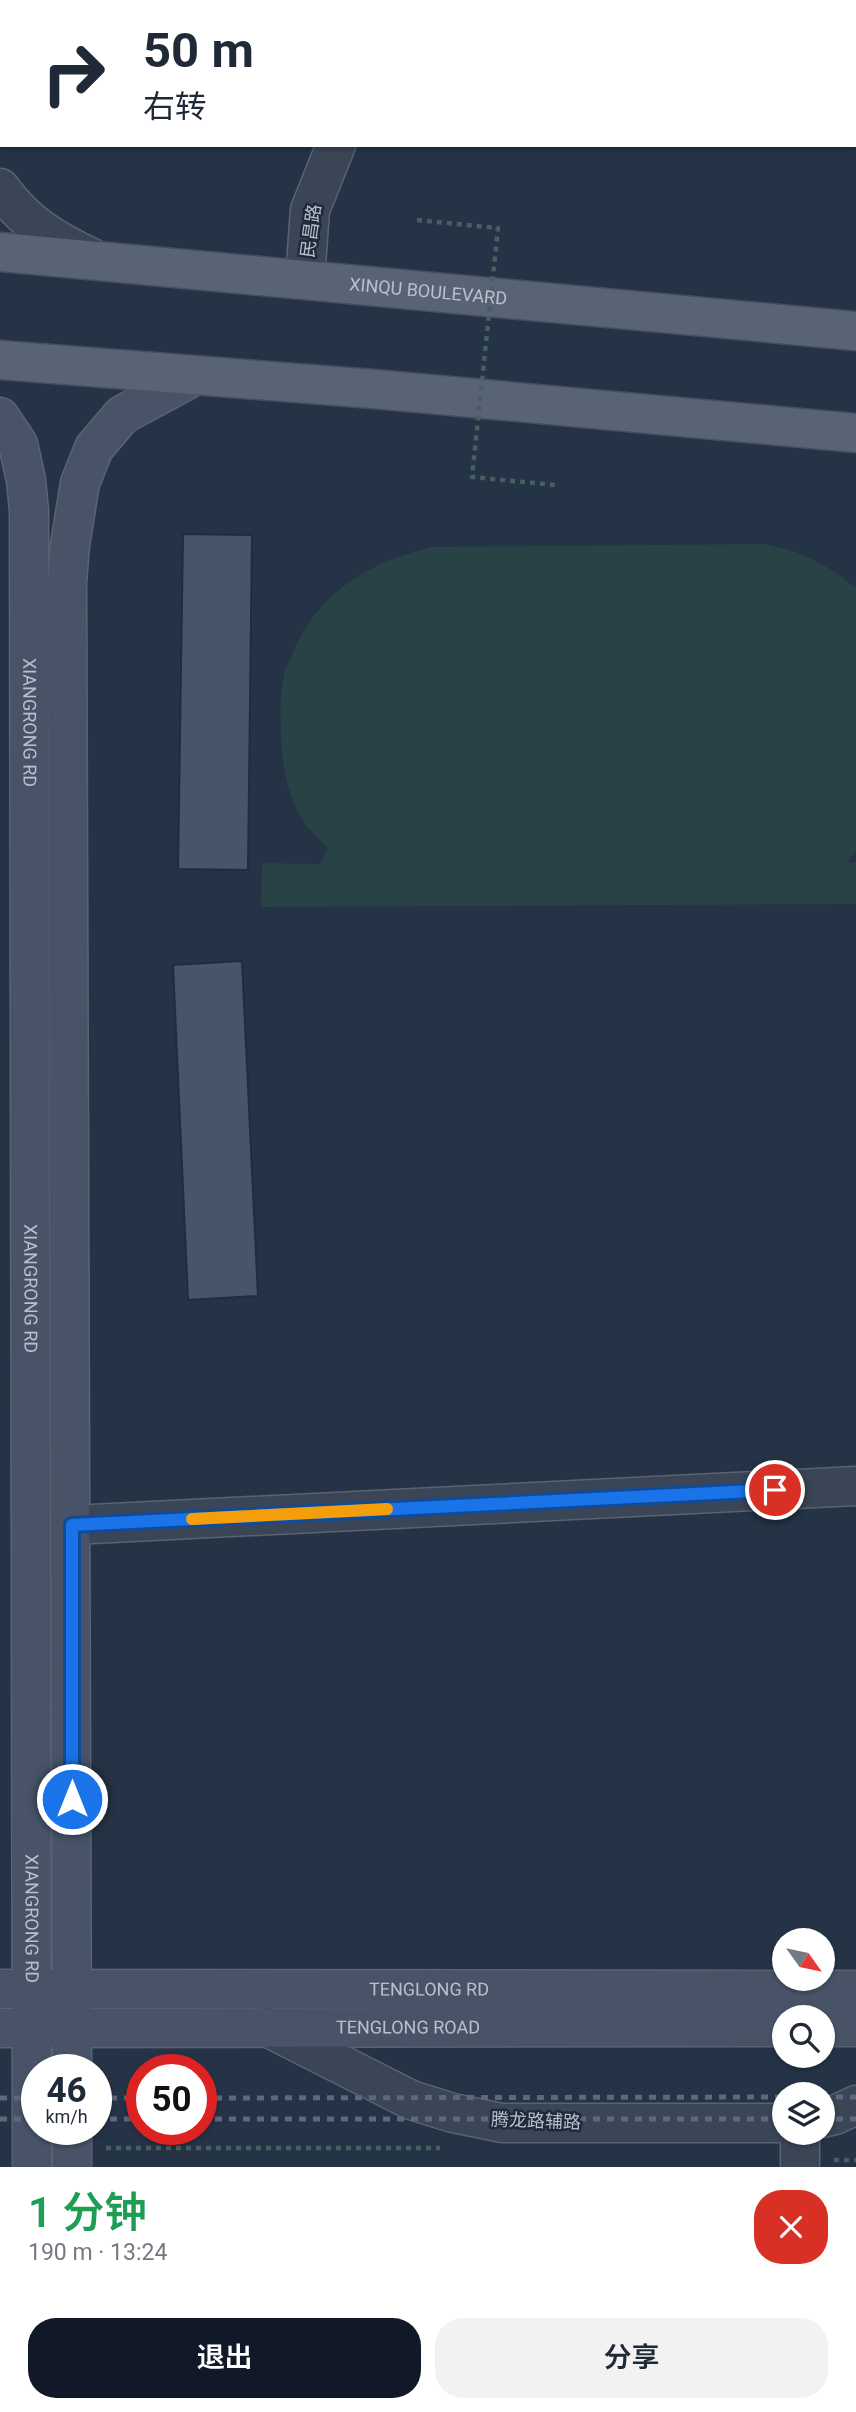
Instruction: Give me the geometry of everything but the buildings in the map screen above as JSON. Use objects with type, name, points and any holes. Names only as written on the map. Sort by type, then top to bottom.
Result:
[{"type":"main road","name":"XINQU BOULEVARD","points":[[0,252],[856,331]]},
{"type":"main road","points":[[0,360],[374,389],[856,433]]},
{"type":"main road","name":"XIANGRONG RD","points":[[72,2054],[67,596],[70,545],[80,483],[94,448],[122,415],[194,376]]},
{"type":"main road","name":"XIANGRONG RD","points":[[0,417],[18,444],[29,511],[16,2028],[32,2167]]},
{"type":"main road","name":"TENGLONG RD","points":[[16,1990],[72,2009],[856,1990]]},
{"type":"main road","name":"TENGLONG ROAD","points":[[16,2028],[72,2009],[267,2027],[772,2027]]},
{"type":"main road","points":[[835,2027],[856,2027]]},
{"type":"main road","points":[[72,2145],[72,2167]]},
{"type":"street","name":"民昌路","points":[[305,279],[310,210],[335,147]]},
{"type":"street","points":[[0,188],[14,207],[56,242],[94,259]]},
{"type":"street","points":[[72,1525],[856,1486]]},
{"type":"street","name":"腾龙路辅路","points":[[267,2027],[411,2100],[453,2113],[502,2123],[772,2123]]},
{"type":"street","points":[[835,2115],[856,2105]]},
{"type":"street","points":[[800,2145],[800,2167]]},
{"type":"path","points":[[417,220],[498,228],[472,477],[555,485]]},
{"type":"path","points":[[832,2167],[832,2161],[856,2160]]},
{"type":"green space","points":[[776,546],[812,559],[856,588],[856,852],[846,862],[856,863],[856,904],[261,907],[262,863],[320,864],[328,848],[306,825],[290,793],[282,757],[281,696],[285,671],[305,629],[318,610],[351,581],[390,560],[434,547]]},
{"type":"railway","points":[[217,2098],[772,2097]]},
{"type":"railway","points":[[835,2097],[856,2097]]},
{"type":"railway","points":[[0,2098],[21,2098]]},
{"type":"railway","points":[[112,2098],[126,2098]]},
{"type":"railway","points":[[0,2119],[21,2119]]},
{"type":"railway","points":[[112,2119],[126,2119]]},
{"type":"railway","points":[[217,2119],[772,2119]]},
{"type":"railway","points":[[835,2119],[856,2119]]},
{"type":"slow traffic","points":[[192,1519],[387,1509]]},
{"type":"route","points":[[72,1799],[72,1525],[775,1490]]}]
